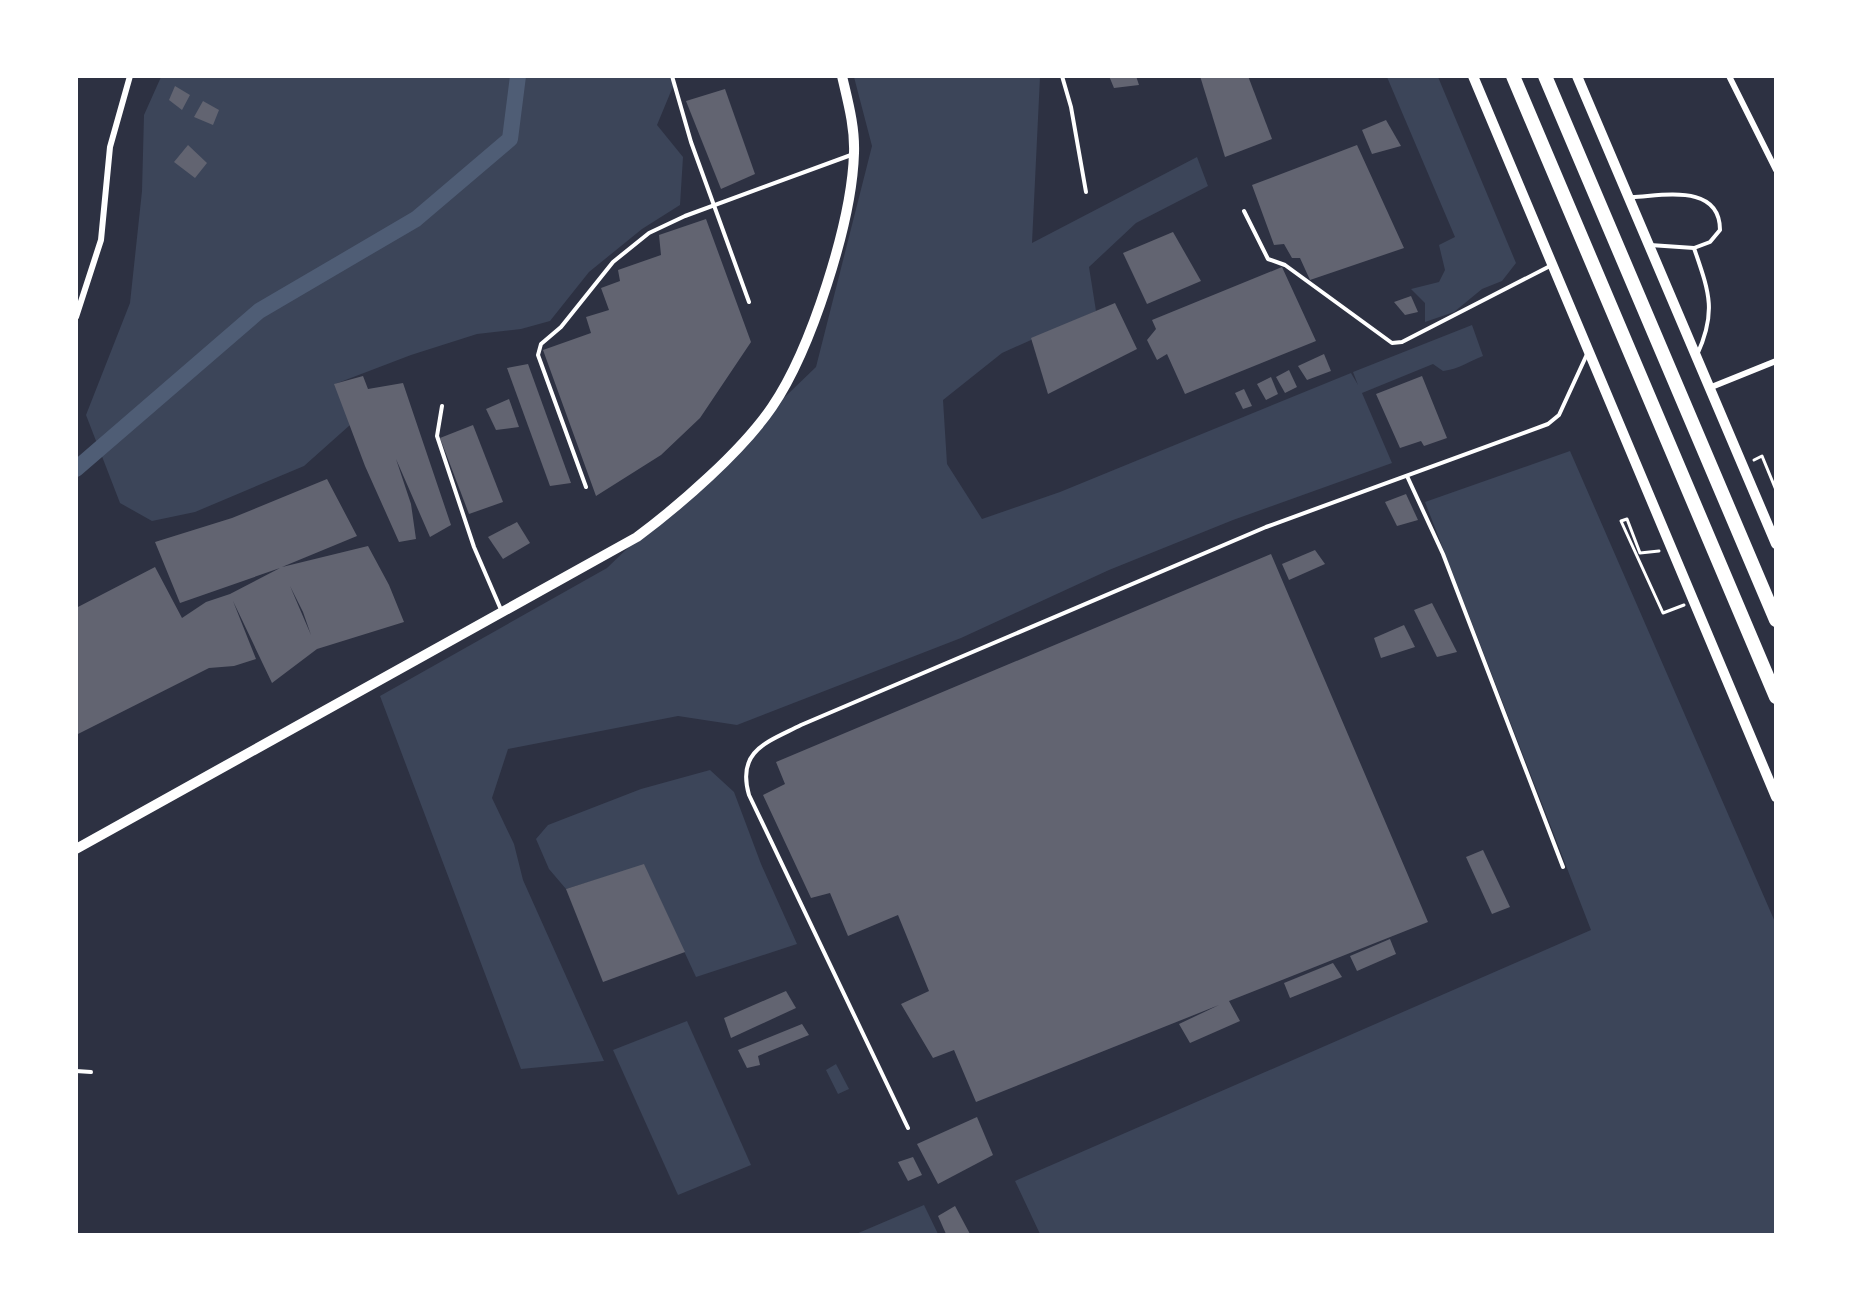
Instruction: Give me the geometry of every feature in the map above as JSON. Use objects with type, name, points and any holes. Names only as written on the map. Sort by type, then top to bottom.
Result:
[{"type":"highway","points":[[1513,76],[1776,697]]},
{"type":"highway","points":[[1545,76],[1776,620]]},
{"type":"main road","points":[[76,849],[637,537],[658,522],[750,434],[772,407],[806,343],[826,284],[846,210],[854,154],[853,130],[842,76]]},
{"type":"main road","points":[[1473,76],[1776,797]]},
{"type":"main road","points":[[1577,76],[1776,544]]},
{"type":"street","points":[[76,317],[101,240],[110,147],[130,76]]},
{"type":"street","points":[[1729,76],[1776,170]]},
{"type":"street","points":[[1708,388],[1776,362]]},
{"type":"lane","points":[[672,76],[692,142],[749,302]]},
{"type":"lane","points":[[1062,76],[1071,107],[1086,192]]},
{"type":"lane","points":[[586,488],[538,356],[538,349],[561,327],[613,262],[649,233],[714,205],[854,154]]},
{"type":"lane","points":[[1629,198],[1695,196],[1710,204],[1716,212],[1720,230],[1710,242],[1694,248],[1650,245]]},
{"type":"lane","points":[[1244,211],[1268,259],[1285,265],[1392,343],[1402,342],[1463,313],[1552,266]]},
{"type":"lane","points":[[1694,248],[1708,291],[1710,310],[1709,327],[1696,359]]},
{"type":"lane","points":[[908,1128],[749,795],[745,780],[747,764],[752,754],[764,744],[801,725],[1266,527],[1555,420],[1588,351]]},
{"type":"lane","points":[[442,406],[437,436],[474,547],[502,612]]},
{"type":"lane","points":[[1407,476],[1443,554],[1563,867]]},
{"type":"lane","points":[[76,1071],[91,1072]]},
{"type":"path","points":[[1640,563],[1664,613],[1693,601]]},
{"type":"shaded area","points":[[669,76],[674,84],[657,125],[683,157],[680,205],[642,229],[589,272],[550,321],[521,329],[477,334],[411,355],[335,384],[350,425],[304,466],[195,512],[152,521],[120,503],[86,415],[130,303],[142,191],[144,115],[161,77]]},
{"type":"shaded area","points":[[854,77],[1040,77],[1032,243],[1197,157],[1208,186],[1136,223],[1089,267],[1096,311],[1002,353],[943,400],[947,464],[982,519],[1060,492],[1351,373],[1358,385],[1353,372],[1472,325],[1483,356],[1459,367],[1443,371],[1433,364],[1362,393],[1392,463],[1233,520],[1109,570],[961,638],[737,725],[678,716],[508,749],[492,798],[514,844],[523,880],[604,1061],[521,1069],[380,696],[607,568],[816,367],[872,146]]},
{"type":"shaded area","points":[[1387,77],[1438,77],[1516,263],[1502,281],[1482,289],[1454,312],[1425,322],[1425,303],[1411,289],[1439,282],[1445,270],[1439,245],[1455,237]]},
{"type":"shaded area","points":[[1570,451],[1775,922],[1775,1234],[1040,1234],[1015,1181],[1591,930],[1425,502]]},
{"type":"shaded area","points":[[710,770],[734,792],[761,864],[797,944],[696,977],[644,865],[566,889],[549,869],[536,839],[548,825],[641,789]]},
{"type":"shaded area","points":[[687,1021],[751,1165],[678,1195],[613,1050]]},
{"type":"shaded area","points":[[836,1064],[849,1089],[838,1094],[826,1070]]},
{"type":"shaded area","points":[[924,1205],[938,1234],[856,1234]]},
{"type":"building","points":[[1109,76],[1136,76],[1139,85],[1114,88]]},
{"type":"building","points":[[1200,76],[1248,76],[1272,139],[1225,157]]},
{"type":"building","points":[[175,86],[190,95],[182,110],[169,100]]},
{"type":"building","points":[[725,89],[755,174],[721,189],[686,101]]},
{"type":"building","points":[[203,101],[219,110],[213,125],[194,117]]},
{"type":"building","points":[[1386,120],[1401,146],[1372,154],[1362,130]]},
{"type":"building","points":[[188,145],[207,163],[195,178],[174,162]]},
{"type":"building","points":[[1357,145],[1404,248],[1310,280],[1300,258],[1292,258],[1284,244],[1274,245],[1252,185]]},
{"type":"building","points":[[706,219],[751,342],[700,418],[661,455],[596,496],[543,350],[591,333],[586,317],[609,310],[601,288],[620,281],[618,270],[661,255],[659,235]]},
{"type":"building","points":[[1173,232],[1201,281],[1147,304],[1123,253]]},
{"type":"building","points":[[1282,267],[1316,341],[1185,394],[1167,354],[1157,360],[1147,340],[1156,329],[1152,320]]},
{"type":"building","points":[[1411,296],[1418,312],[1405,315],[1394,302]]},
{"type":"building","points":[[1115,303],[1137,349],[1048,394],[1031,338]]},
{"type":"building","points":[[1324,354],[1331,371],[1307,380],[1298,366]]},
{"type":"building","points":[[528,364],[571,483],[550,486],[507,368]]},
{"type":"building","points":[[1289,370],[1297,387],[1285,393],[1276,377]]},
{"type":"building","points":[[363,376],[368,389],[403,383],[451,525],[430,537],[396,459],[411,504],[416,539],[399,542],[365,466],[334,384]]},
{"type":"building","points":[[1422,376],[1447,438],[1424,446],[1421,441],[1400,448],[1376,394]]},
{"type":"building","points":[[1271,377],[1278,394],[1266,400],[1257,384]]},
{"type":"building","points":[[1244,389],[1252,406],[1243,409],[1235,393]]},
{"type":"building","points":[[509,399],[519,427],[496,430],[486,409]]},
{"type":"building","points":[[473,425],[503,502],[469,514],[440,438]]},
{"type":"building","points":[[327,479],[357,536],[282,567],[368,546],[389,585],[404,622],[317,649],[272,683],[233,601],[256,659],[234,666],[209,668],[76,735],[76,608],[155,567],[182,618],[206,602],[230,594],[280,568],[180,603],[155,542],[232,518]],"holes":[[[290,586],[303,612],[311,635]]]},
{"type":"building","points":[[1406,494],[1418,520],[1397,526],[1385,502]]},
{"type":"building","points":[[517,522],[530,543],[503,559],[488,537]]},
{"type":"building","points":[[1315,550],[1325,564],[1289,580],[1282,564]]},
{"type":"building","points":[[1271,554],[1428,922],[1229,1001],[1240,1021],[1190,1043],[1179,1024],[1219,1005],[976,1102],[954,1050],[933,1058],[901,1004],[929,991],[898,915],[848,936],[830,893],[811,898],[763,795],[785,784],[776,762]]},
{"type":"building","points":[[1432,603],[1457,652],[1437,657],[1414,610]]},
{"type":"building","points":[[1404,625],[1415,647],[1381,658],[1374,638]]},
{"type":"building","points":[[1483,850],[1510,907],[1492,914],[1466,857]]},
{"type":"building","points":[[644,864],[685,952],[603,982],[566,889]]},
{"type":"building","points":[[1390,939],[1396,954],[1357,971],[1350,956]]},
{"type":"building","points":[[1333,963],[1342,977],[1290,998],[1284,983]]},
{"type":"building","points":[[786,991],[796,1008],[731,1038],[724,1018]]},
{"type":"building","points":[[802,1024],[809,1035],[758,1056],[760,1065],[747,1068],[738,1050]]},
{"type":"building","points":[[977,1117],[993,1155],[938,1184],[917,1144]]},
{"type":"building","points":[[913,1157],[922,1175],[908,1181],[898,1162]]},
{"type":"building","points":[[955,1206],[970,1234],[946,1234],[938,1216]]},
{"type":"waterway","points":[[76,469],[259,311],[416,219],[510,139],[518,76]]}]
